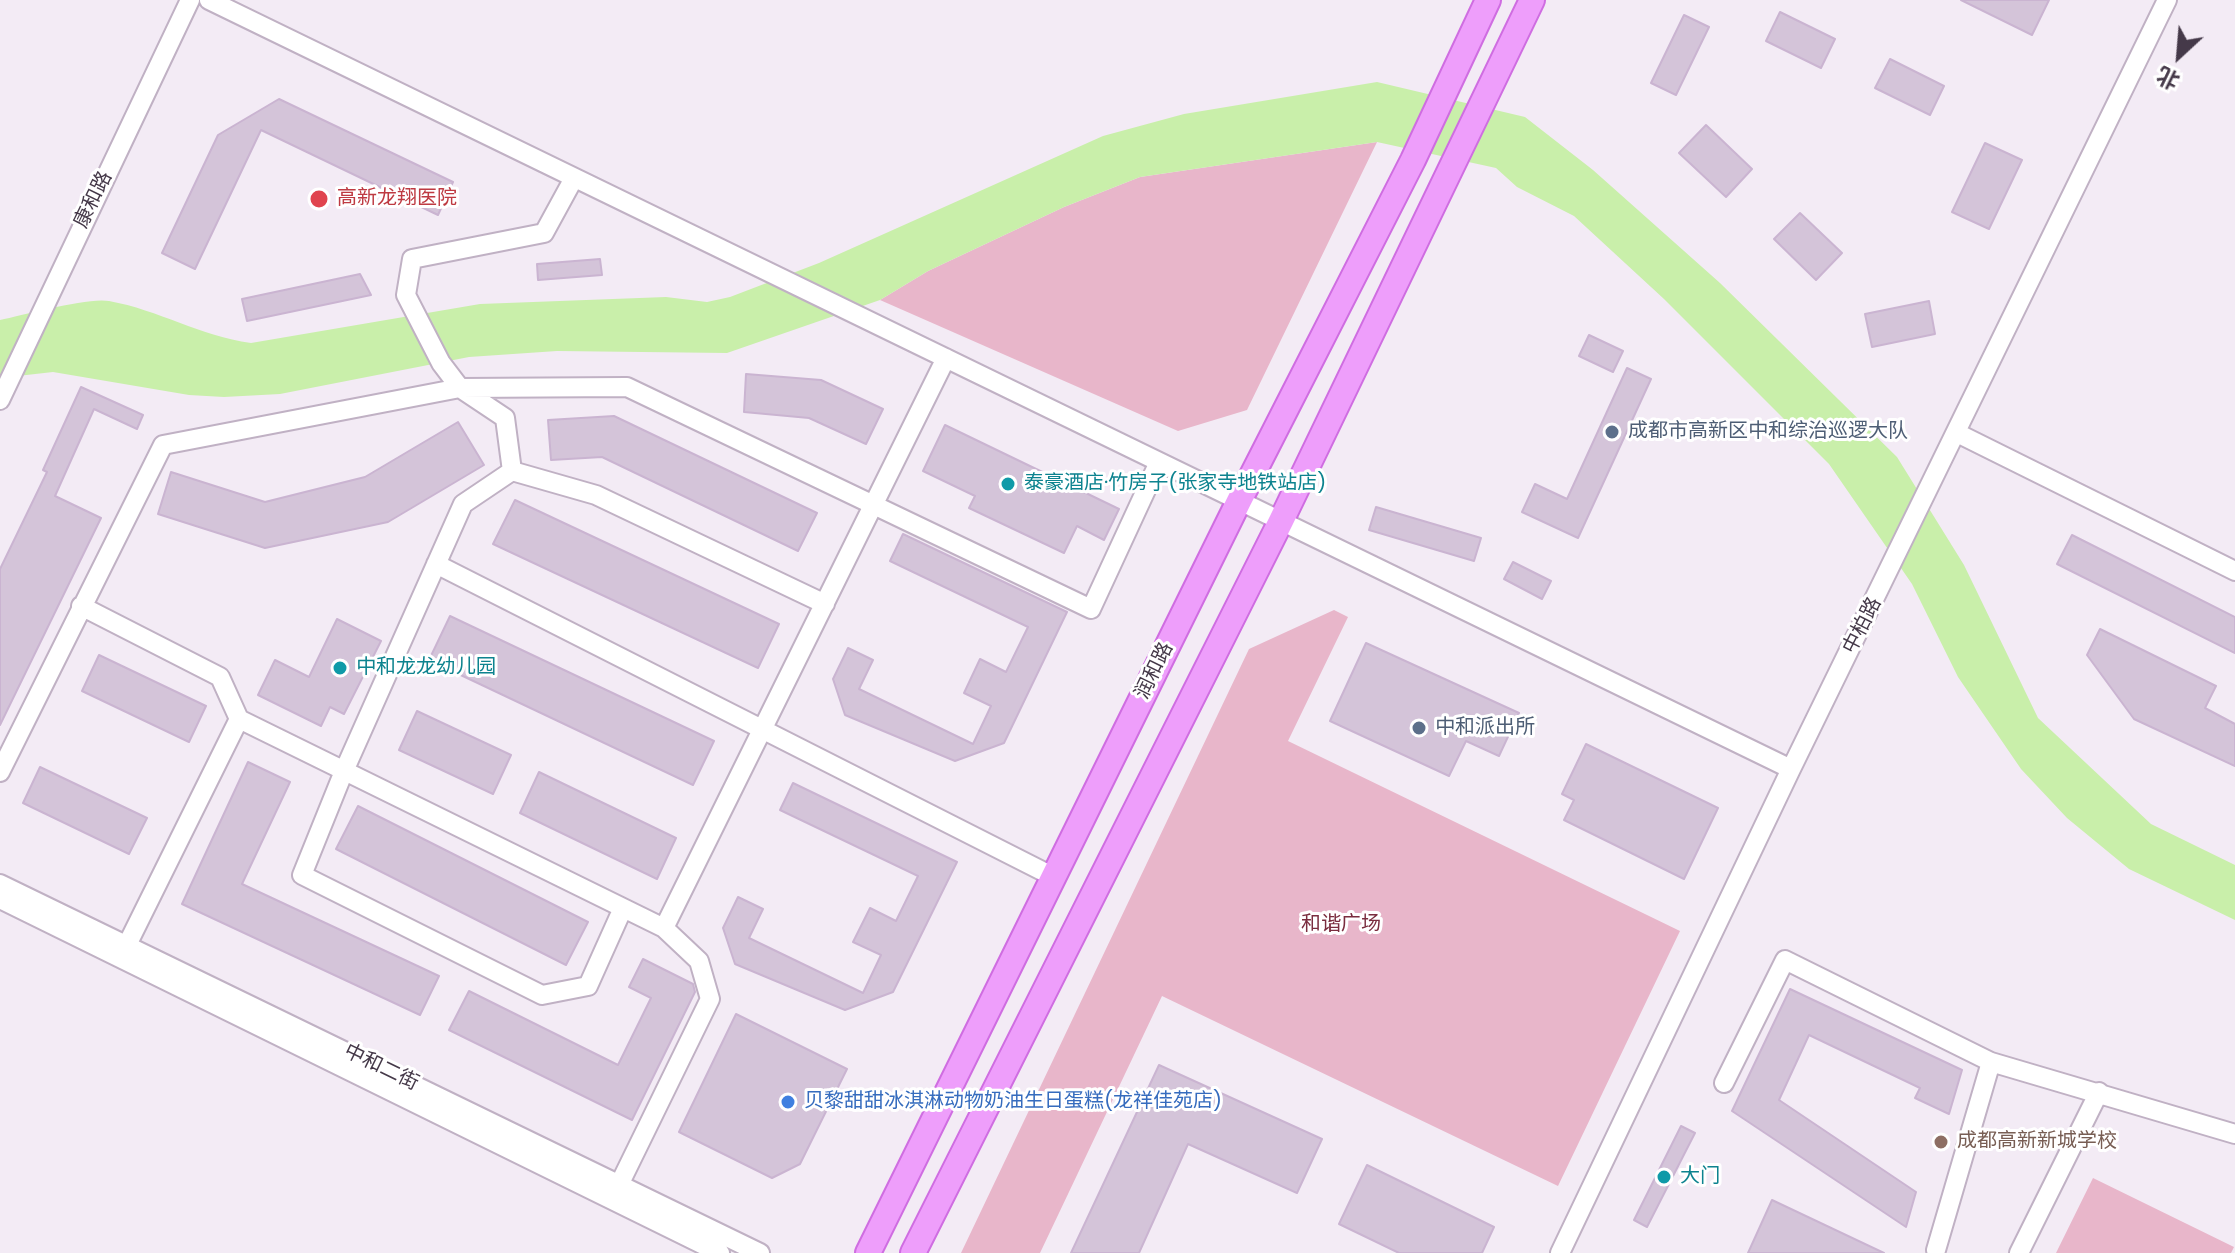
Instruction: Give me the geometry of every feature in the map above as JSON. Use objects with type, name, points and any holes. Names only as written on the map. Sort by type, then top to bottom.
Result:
[{"type":"main road","name":"润和路","points":[[868,1253],[1239,501],[1413,160],[1488,0]]},
{"type":"main road","points":[[913,1253],[1281,521],[1532,0]]},
{"type":"street","name":"康和路","points":[[3,394],[190,0]]},
{"type":"street","points":[[209,0],[1791,769]]},
{"type":"street","name":"中柏路","points":[[1560,1253],[1791,769],[2167,0]]},
{"type":"street","points":[[512,471],[505,418],[460,388],[441,363],[406,295],[412,259],[544,233],[574,178]]},
{"type":"street","points":[[664,928],[946,358]]},
{"type":"street","points":[[0,772],[163,445],[460,388],[627,387],[1091,609],[1159,462]]},
{"type":"street","points":[[1957,433],[2235,571]]},
{"type":"street","points":[[623,908],[588,986],[542,995],[302,875],[344,771],[463,504],[512,471],[596,495],[825,604]]},
{"type":"street","points":[[436,564],[1054,877]]},
{"type":"street","points":[[81,606],[220,677],[239,719],[664,928],[699,961],[710,999],[620,1183]]},
{"type":"street","points":[[127,945],[239,719]]},
{"type":"street","name":"中和二街","points":[[0,884],[760,1253]]},
{"type":"street","name":"中和二街","points":[[0,899],[720,1253]]},
{"type":"street","points":[[1724,1083],[1785,960],[1991,1062],[2235,1134]]},
{"type":"street","points":[[1936,1250],[1991,1062]]},
{"type":"street","points":[[2019,1253],[2099,1092]]},
{"type":"green space","points":[[1377,142],[1247,410],[1178,431],[880,300],[928,271],[1064,207],[1140,177]]},
{"type":"green space","name":"和谐广场","points":[[1334,610],[1348,617],[1288,741],[1680,931],[1558,1186],[1162,996],[1040,1253],[961,1253],[1249,649]]},
{"type":"green space","points":[[2093,1178],[2234,1247],[2231,1253],[2056,1253]]},
{"type":"shaded area","points":[[1377,82],[1525,117],[1593,170],[1720,283],[1897,457],[1964,565],[2038,718],[2151,824],[2235,865],[2235,920],[2129,869],[2067,818],[2021,769],[1958,677],[1912,584],[1829,464],[1664,299],[1574,216],[1517,187],[1496,168],[1377,142],[1140,177],[1064,207],[928,271],[880,300],[727,353],[557,351],[469,357],[280,394],[224,397],[189,395],[53,372],[0,378],[0,320],[99,300],[145,310],[214,335],[251,343],[480,304],[666,297],[707,302],[730,297],[819,263],[1103,136],[1184,114]]},
{"type":"building","points":[[1961,0],[2049,0],[2032,35]]},
{"type":"building","points":[[1780,12],[1835,39],[1821,68],[1766,41]]},
{"type":"building","points":[[1684,15],[1709,27],[1676,95],[1651,83]]},
{"type":"building","points":[[1890,59],[1944,86],[1930,115],[1875,88]]},
{"type":"building","points":[[279,99],[453,182],[438,215],[261,130],[195,269],[162,253],[218,135]]},
{"type":"building","points":[[1706,125],[1752,169],[1726,197],[1679,153]]},
{"type":"building","points":[[1985,143],[2022,160],[1989,229],[1952,212]]},
{"type":"building","points":[[1800,213],[1842,253],[1816,280],[1774,239]]},
{"type":"building","points":[[600,259],[602,275],[538,280],[537,264]]},
{"type":"building","points":[[360,274],[371,295],[247,321],[242,299]]},
{"type":"building","points":[[1929,301],[1935,334],[1872,347],[1865,314]]},
{"type":"building","points":[[1589,335],[1623,351],[1613,372],[1579,356]]},
{"type":"building","name":"成都市高新区中和综治巡逻大队","points":[[1627,368],[1651,379],[1578,538],[1522,512],[1535,484],[1567,499]]},
{"type":"building","points":[[746,374],[821,380],[883,409],[866,444],[809,418],[744,412]]},
{"type":"building","points":[[81,387],[143,415],[137,429],[94,409],[55,496],[101,518],[0,725],[0,569],[47,472],[43,470]]},
{"type":"building","points":[[614,416],[817,513],[798,551],[602,457],[551,460],[548,420]]},
{"type":"building","points":[[458,422],[484,465],[388,522],[265,548],[158,514],[171,472],[265,502],[365,477]]},
{"type":"building","name":"泰豪酒店·竹房子(张家寺地铁站店)","points":[[945,425],[1119,509],[1104,540],[1077,526],[1064,553],[969,508],[975,496],[923,471]]},
{"type":"building","points":[[515,500],[779,624],[758,668],[493,544]]},
{"type":"building","points":[[1376,507],[1481,538],[1474,561],[1369,530]]},
{"type":"building","points":[[903,534],[1067,612],[1004,743],[955,761],[845,715],[833,679],[848,648],[873,660],[859,689],[973,744],[991,706],[964,693],[980,659],[1006,672],[1028,627],[890,561]]},
{"type":"building","points":[[2072,535],[2235,617],[2235,653],[2057,564]]},
{"type":"building","points":[[1513,562],[1551,581],[1542,599],[1504,579]]},
{"type":"building","points":[[450,616],[714,741],[693,785],[429,660]]},
{"type":"building","name":"中和龙龙幼儿园","points":[[337,619],[381,641],[344,714],[330,707],[321,726],[258,695],[275,660],[309,677]]},
{"type":"building","points":[[2100,629],[2216,686],[2205,708],[2235,724],[2235,766],[2134,719],[2087,655]]},
{"type":"building","points":[[1366,643],[1519,713],[1499,756],[1466,741],[1449,776],[1330,721]]},
{"type":"building","points":[[99,655],[206,706],[189,742],[82,691]]},
{"type":"building","points":[[417,711],[511,755],[493,794],[399,750]]},
{"type":"building","points":[[1586,744],[1718,808],[1684,879],[1564,820],[1574,800],[1562,794]]},
{"type":"building","points":[[248,762],[290,782],[242,884],[439,976],[420,1015],[182,904]]},
{"type":"building","points":[[40,767],[147,818],[129,854],[23,803]]},
{"type":"building","points":[[539,772],[676,838],[657,879],[520,813]]},
{"type":"building","points":[[793,783],[957,862],[893,992],[845,1010],[735,964],[723,928],[738,897],[763,909],[749,938],[863,993],[881,955],[853,942],[870,908],[896,921],[918,876],[780,810]]},
{"type":"building","points":[[358,806],[588,922],[566,965],[336,849]]},
{"type":"building","points":[[643,959],[693,984],[695,992],[632,1120],[449,1030],[469,991],[618,1065],[651,998],[629,987]]},
{"type":"building","points":[[1790,989],[1962,1070],[1949,1114],[1915,1098],[1920,1088],[1809,1035],[1779,1100],[1916,1192],[1906,1227],[1732,1111]]},
{"type":"building","points":[[736,1014],[847,1069],[800,1164],[772,1178],[679,1132]]},
{"type":"building","points":[[1159,1065],[1322,1139],[1297,1193],[1188,1144],[1139,1253],[1071,1253]]},
{"type":"building","name":"大门","points":[[1681,1126],[1695,1133],[1647,1227],[1634,1220]]},
{"type":"building","points":[[1367,1165],[1494,1227],[1482,1253],[1399,1253],[1339,1224]]},
{"type":"building","points":[[1772,1200],[1884,1253],[1748,1253]]},
{"type":"place","name":"高新龙翔医院","points":[[319,199]]},
{"type":"place","name":"成都市高新区中和综治巡逻大队","points":[[1612,432]]},
{"type":"place","name":"泰豪酒店·竹房子(张家寺地铁站店)","points":[[1008,484]]},
{"type":"place","name":"中和龙龙幼儿园","points":[[340,668]]},
{"type":"place","name":"中和派出所","points":[[1419,728]]},
{"type":"place","name":"贝黎甜甜冰淇淋动物奶油生日蛋糕(龙祥佳苑店)","points":[[788,1102]]},
{"type":"place","name":"成都高新新城学校","points":[[1941,1142]]},
{"type":"place","name":"大门","points":[[1664,1177]]}]
